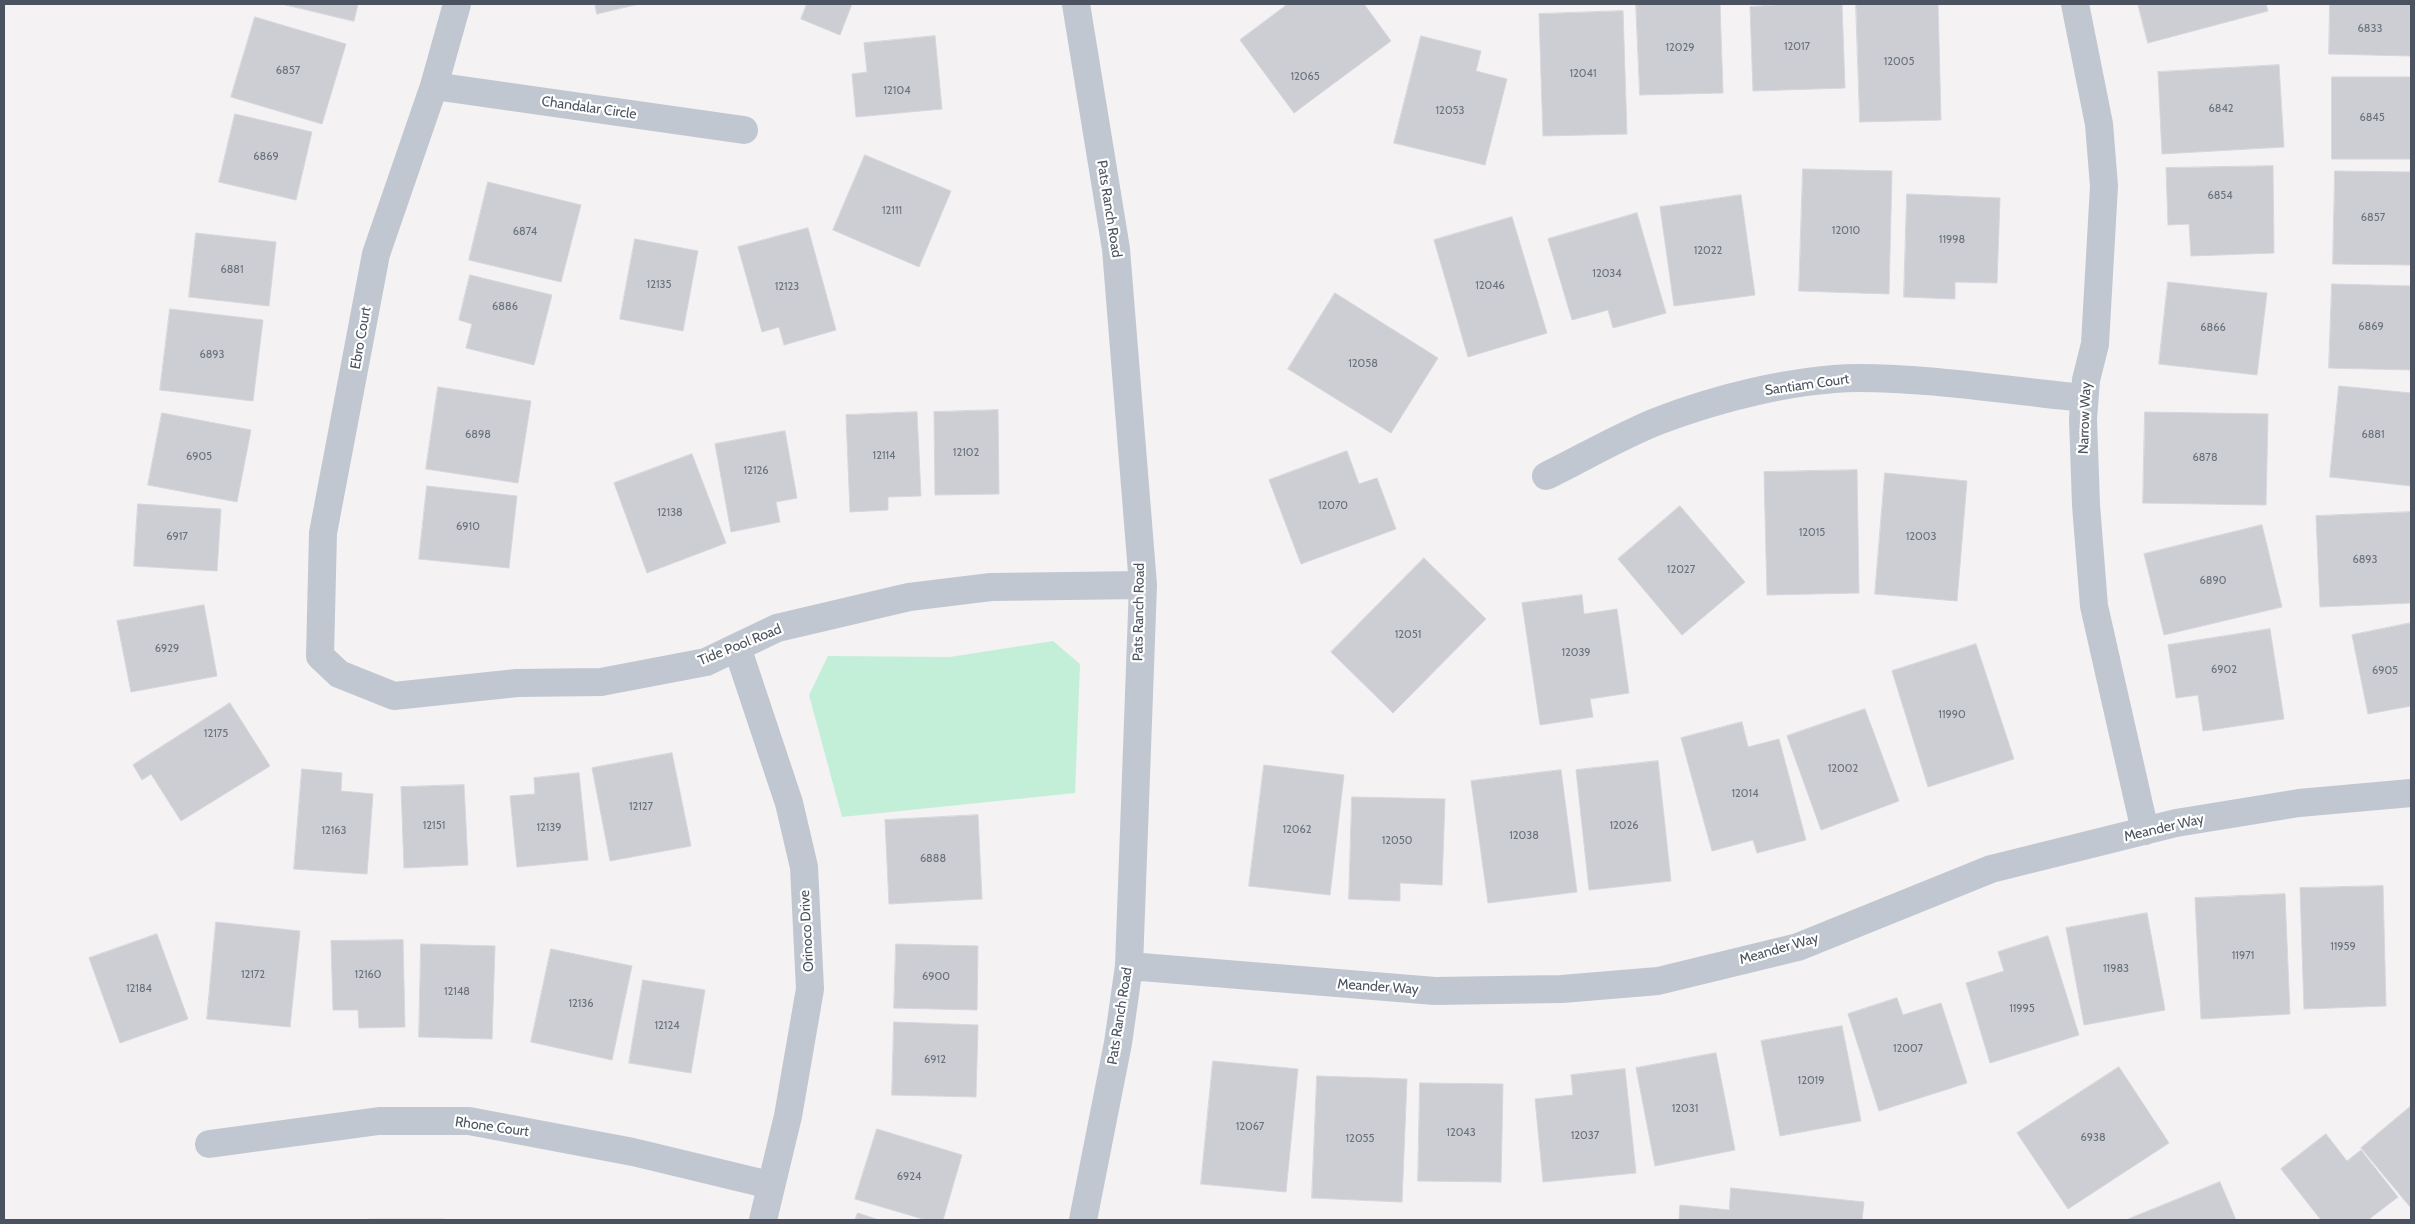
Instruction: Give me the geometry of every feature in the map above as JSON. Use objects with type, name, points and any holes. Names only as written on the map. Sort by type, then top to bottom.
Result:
[{"type":"street","name":"Ebro Court","points":[[339,674],[320,656],[323,533],[376,254],[434,86],[458,4]]},
{"type":"street","name":"Pats Ranch Road","points":[[1076,4],[1116,249],[1143,585],[1129,966],[1118,1043],[1083,1220]]},
{"type":"street","name":"Narrow Way","points":[[2075,4],[2100,124],[2104,186],[2095,344],[2086,380],[2083,419],[2086,505],[2094,606],[2145,831]]},
{"type":"street","name":"Chandalar Circle","points":[[434,86],[744,130]]},
{"type":"street","name":"Santiam Court","points":[[1546,476],[1658,421],[1720,401],[1785,386],[1866,379],[1913,381],[2084,398]]},
{"type":"street","name":"Tide Pool Road","points":[[339,674],[394,696],[517,683],[602,682],[706,662],[777,628],[909,597],[991,587],[1143,585]]},
{"type":"street","name":"Orinoco Drive","points":[[737,647],[789,803],[804,867],[810,989],[788,1116],[763,1220]]},
{"type":"street","name":"Meander Way","points":[[1129,966],[1435,991],[1562,989],[1658,981],[1798,947],[1991,870],[2176,823],[2299,803],[2411,793]]},
{"type":"street","name":"Rhone Court","points":[[209,1144],[379,1121],[469,1121],[633,1152],[770,1185]]},
{"type":"green space","points":[[1053,641],[1080,664],[1075,793],[842,817],[809,695],[828,656],[950,657]]},
{"type":"building","points":[[282,4],[358,4],[354,21]]},
{"type":"building","points":[[595,4],[639,4],[597,14]]},
{"type":"building","points":[[807,4],[852,4],[840,35],[801,19]]},
{"type":"building","points":[[1288,4],[1364,4],[1391,41],[1294,113],[1240,40]]},
{"type":"building","points":[[1636,4],[1720,4],[1723,93],[1640,95]]},
{"type":"building","points":[[1788,4],[1842,4],[1845,88],[1753,91],[1750,7]]},
{"type":"building","points":[[1856,4],[1938,4],[1941,120],[1860,122]]},
{"type":"building","points":[[2138,4],[2266,4],[2268,11],[2148,43]]},
{"type":"building","points":[[2330,4],[2411,4],[2411,56],[2329,54]]},
{"type":"building","points":[[1623,11],[1627,134],[1543,136],[1539,14]]},
{"type":"building","points":[[255,17],[346,44],[322,124],[231,97]]},
{"type":"building","points":[[935,36],[942,109],[856,117],[852,74],[867,72],[864,43]]},
{"type":"building","points":[[1421,36],[1481,51],[1476,71],[1507,79],[1485,165],[1394,143]]},
{"type":"building","points":[[2279,65],[2284,147],[2162,154],[2158,72]]},
{"type":"building","points":[[2332,77],[2411,77],[2411,159],[2332,159]]},
{"type":"building","points":[[235,114],[312,132],[296,200],[219,182]]},
{"type":"building","points":[[865,155],[951,191],[919,267],[833,230]]},
{"type":"building","points":[[2273,166],[2274,253],[2191,256],[2189,224],[2168,225],[2166,168]]},
{"type":"building","points":[[1803,169],[1892,171],[1889,294],[1799,291]]},
{"type":"building","points":[[2335,171],[2411,172],[2411,265],[2333,264]]},
{"type":"building","points":[[488,182],[581,205],[561,282],[469,260]]},
{"type":"building","points":[[1907,194],[2000,198],[1997,283],[1955,282],[1955,299],[1904,297]]},
{"type":"building","points":[[1741,195],[1755,295],[1674,306],[1660,207]]},
{"type":"building","points":[[1637,213],[1666,313],[1613,328],[1608,310],[1572,320],[1548,239]]},
{"type":"building","points":[[1512,217],[1547,333],[1468,357],[1434,240]]},
{"type":"building","points":[[808,228],[836,330],[784,345],[779,327],[762,332],[738,247]]},
{"type":"building","points":[[196,233],[276,242],[269,306],[189,297]]},
{"type":"building","points":[[635,239],[698,251],[683,331],[620,319]]},
{"type":"building","points":[[470,275],[552,295],[534,365],[466,348],[472,324],[459,320]]},
{"type":"building","points":[[2168,282],[2267,293],[2257,375],[2159,364]]},
{"type":"building","points":[[2332,284],[2411,286],[2411,370],[2329,368]]},
{"type":"building","points":[[1335,293],[1438,358],[1391,433],[1288,369]]},
{"type":"building","points":[[170,309],[263,320],[253,401],[160,390]]},
{"type":"building","points":[[2339,386],[2411,393],[2411,486],[2330,477]]},
{"type":"building","points":[[438,387],[531,401],[518,483],[426,469]]},
{"type":"building","points":[[998,410],[999,494],[935,495],[934,412]]},
{"type":"building","points":[[917,412],[921,496],[888,497],[888,510],[850,512],[846,415]]},
{"type":"building","points":[[2145,412],[2268,414],[2266,505],[2143,503]]},
{"type":"building","points":[[162,413],[251,430],[237,502],[148,485]]},
{"type":"building","points":[[785,431],[797,498],[776,502],[780,522],[731,532],[715,444]]},
{"type":"building","points":[[1347,451],[1359,484],[1377,478],[1396,529],[1301,564],[1269,480]]},
{"type":"building","points":[[692,454],[726,543],[647,573],[614,483]]},
{"type":"building","points":[[1857,470],[1859,593],[1767,595],[1764,472]]},
{"type":"building","points":[[1885,473],[1967,481],[1957,601],[1875,594]]},
{"type":"building","points":[[427,486],[517,496],[509,568],[419,559]]},
{"type":"building","points":[[138,504],[221,509],[217,571],[134,566]]},
{"type":"building","points":[[1680,506],[1745,582],[1682,635],[1618,559]]},
{"type":"building","points":[[2411,512],[2411,603],[2320,607],[2316,516]]},
{"type":"building","points":[[2262,525],[2282,607],[2164,635],[2144,554]]},
{"type":"building","points":[[1424,558],[1486,619],[1393,713],[1331,652]]},
{"type":"building","points":[[1582,595],[1584,614],[1617,609],[1629,693],[1590,699],[1593,717],[1540,725],[1522,603]]},
{"type":"building","points":[[204,605],[217,676],[131,692],[117,621]]},
{"type":"building","points":[[2411,623],[2411,706],[2368,714],[2352,635]]},
{"type":"building","points":[[2270,629],[2284,719],[2203,731],[2198,695],[2176,698],[2168,645]]},
{"type":"building","points":[[1976,644],[2014,759],[1928,787],[1892,671]]},
{"type":"building","points":[[230,703],[270,766],[181,821],[151,774],[142,780],[133,765]]},
{"type":"building","points":[[1865,709],[1899,801],[1821,830],[1787,736]]},
{"type":"building","points":[[1742,722],[1748,747],[1779,739],[1806,840],[1757,853],[1753,840],[1712,851],[1681,738]]},
{"type":"building","points":[[672,753],[691,846],[610,861],[592,768]]},
{"type":"building","points":[[1658,761],[1671,881],[1589,890],[1576,770]]},
{"type":"building","points":[[1264,765],[1344,775],[1330,895],[1249,886]]},
{"type":"building","points":[[302,769],[342,773],[341,791],[373,794],[367,874],[294,869]]},
{"type":"building","points":[[1561,770],[1577,892],[1488,903],[1471,781]]},
{"type":"building","points":[[579,773],[588,860],[517,867],[510,796],[535,794],[534,778]]},
{"type":"building","points":[[464,785],[468,865],[404,868],[401,787]]},
{"type":"building","points":[[1352,797],[1445,799],[1442,885],[1400,883],[1400,901],[1349,899]]},
{"type":"building","points":[[978,815],[982,899],[889,904],[885,820]]},
{"type":"building","points":[[2383,886],[2386,1006],[2304,1009],[2300,888]]},
{"type":"building","points":[[2285,894],[2290,1014],[2201,1019],[2195,898]]},
{"type":"building","points":[[2147,913],[2165,1010],[2084,1025],[2066,928]]},
{"type":"building","points":[[216,922],[300,931],[290,1027],[207,1019]]},
{"type":"building","points":[[157,934],[188,1019],[120,1043],[89,958]]},
{"type":"building","points":[[2048,936],[2079,1035],[1990,1063],[1966,983],[2004,971],[1998,952]]},
{"type":"building","points":[[403,940],[405,1027],[359,1028],[358,1010],[333,1010],[331,941]]},
{"type":"building","points":[[421,944],[495,946],[492,1039],[419,1037]]},
{"type":"building","points":[[896,944],[978,946],[977,1010],[894,1008]]},
{"type":"building","points":[[551,949],[632,966],[612,1060],[531,1042]]},
{"type":"building","points":[[643,980],[705,990],[691,1073],[629,1063]]},
{"type":"building","points":[[1897,998],[1903,1015],[1941,1003],[1967,1083],[1879,1111],[1848,1014]]},
{"type":"building","points":[[894,1022],[978,1025],[976,1097],[892,1095]]},
{"type":"building","points":[[1842,1026],[1861,1121],[1780,1136],[1761,1041]]},
{"type":"building","points":[[1716,1053],[1735,1150],[1655,1166],[1636,1068]]},
{"type":"building","points":[[1213,1061],[1298,1069],[1286,1192],[1201,1184]]},
{"type":"building","points":[[2119,1067],[2169,1143],[2068,1209],[2017,1133]]},
{"type":"building","points":[[1625,1069],[1636,1173],[1543,1182],[1535,1099],[1573,1095],[1571,1075]]},
{"type":"building","points":[[1317,1076],[1407,1079],[1402,1202],[1312,1198]]},
{"type":"building","points":[[1420,1083],[1503,1084],[1501,1182],[1418,1181]]},
{"type":"building","points":[[2411,1106],[2411,1208],[2361,1148]]},
{"type":"building","points":[[877,1129],[962,1155],[943,1220],[926,1220],[855,1199]]},
{"type":"building","points":[[2326,1134],[2347,1161],[2361,1150],[2398,1197],[2368,1220],[2321,1220],[2281,1169]]},
{"type":"building","points":[[2220,1182],[2236,1220],[2126,1220]]},
{"type":"building","points":[[1731,1188],[1864,1202],[1862,1220],[1679,1220],[1680,1205],[1729,1210]]},
{"type":"building","points":[[858,1213],[879,1220],[855,1220]]},
{"type":"building","points":[[444,1219],[444,1220],[369,1220]]}]
